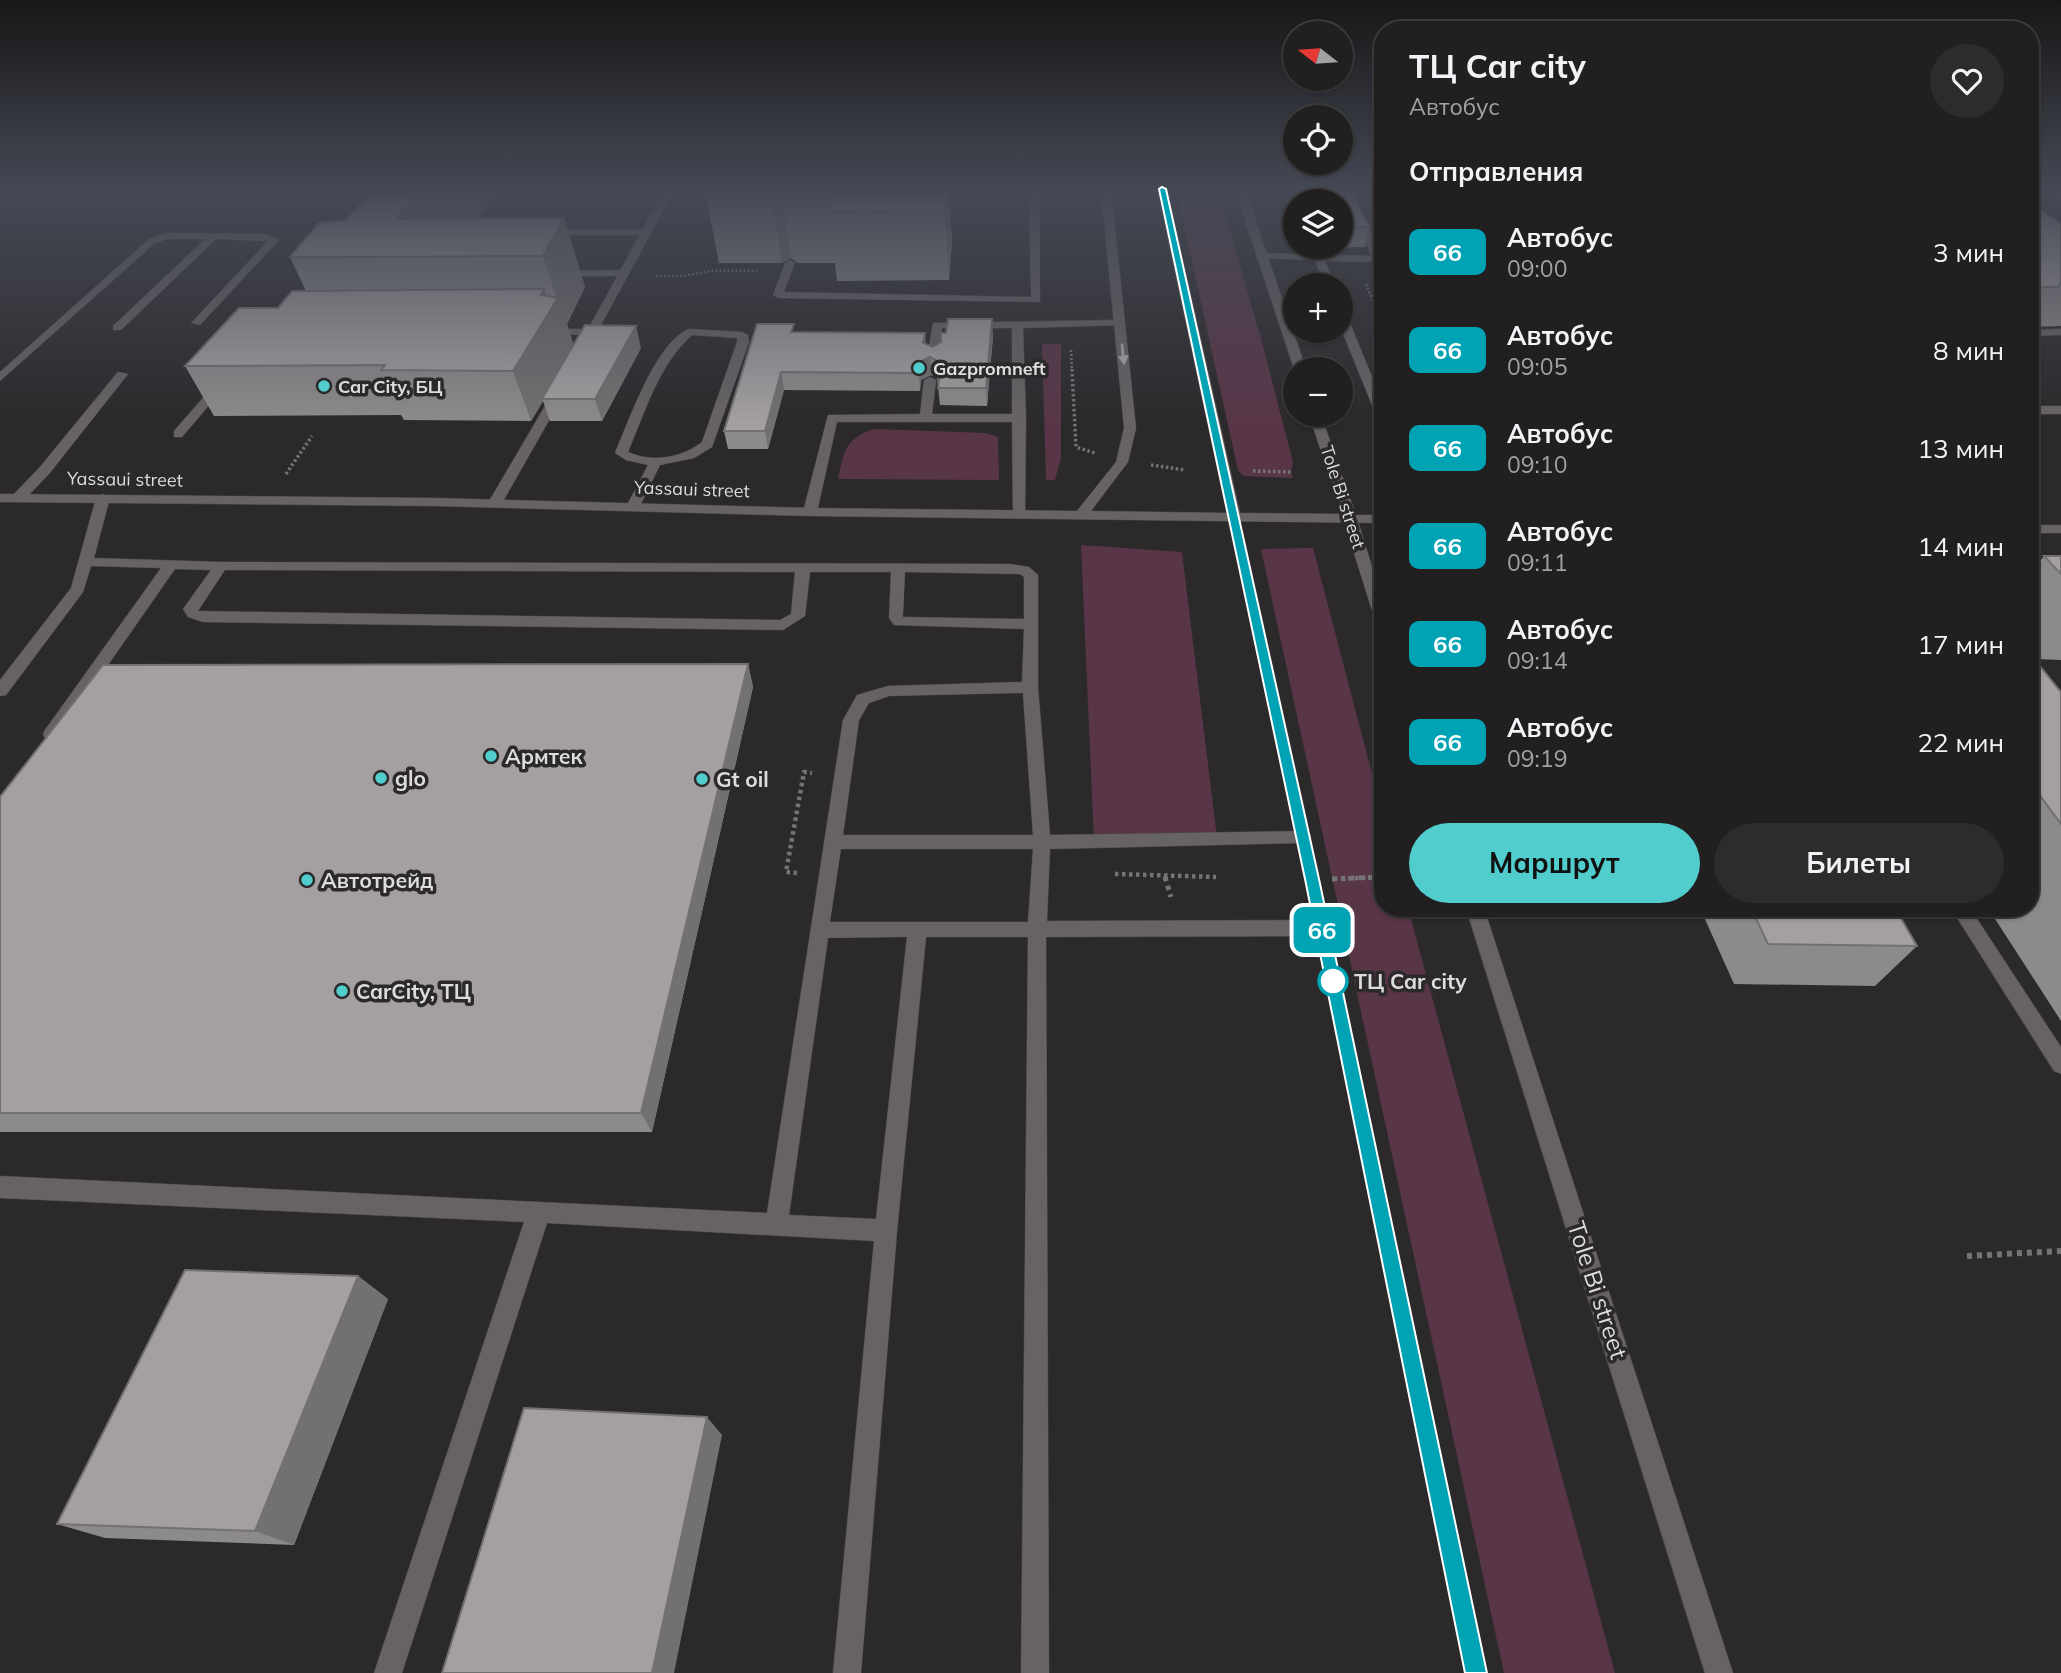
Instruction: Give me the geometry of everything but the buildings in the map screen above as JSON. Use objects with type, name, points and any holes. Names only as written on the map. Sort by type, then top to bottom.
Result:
[{"type":"main road","points":[[0,378],[123,267]]},
{"type":"main road","points":[[117,328],[181,267]]},
{"type":"main road","points":[[196,323],[249,267]]},
{"type":"main road","points":[[580,355],[628,267]]},
{"type":"main road","points":[[788,267],[778,295],[1036,300],[1035,267]]},
{"type":"main road","points":[[1081,515],[1122,462],[1130,428],[1114,267]]},
{"type":"main road","points":[[1179,267],[1234,516]]},
{"type":"main road","points":[[1264,267],[1296,357]]},
{"type":"main road","points":[[547,274],[624,275]]},
{"type":"main road","points":[[933,359],[937,324],[1120,323]]},
{"type":"main road","points":[[1017,325],[1020,514]]},
{"type":"main road","points":[[539,332],[592,332]]},
{"type":"main road","points":[[689,332],[742,335],[743,342],[708,444],[697,454],[656,461],[630,459],[621,453],[652,385],[678,340],[689,332]]},
{"type":"main road","points":[[2039,333],[2061,332]]},
{"type":"main road","points":[[1353,343],[1374,395]]},
{"type":"main road","points":[[178,434],[233,370]]},
{"type":"main road","points":[[18,498],[44,471],[122,374]]},
{"type":"main road","points":[[495,503],[567,377]]},
{"type":"main road","points":[[926,418],[930,380]]},
{"type":"main road","points":[[2039,410],[2061,410]]},
{"type":"main road","points":[[810,512],[832,418],[1020,418]]},
{"type":"main road","name":"Tole Bi street","points":[[1319,427],[1374,594]]},
{"type":"main road","points":[[633,507],[656,461]]},
{"type":"main road","name":"Yassaui street","points":[[0,498],[495,503],[810,512],[1374,519]]},
{"type":"main road","points":[[0,691],[78,589],[88,562],[103,498]]},
{"type":"main road","points":[[2039,529],[2061,529]]},
{"type":"main road","points":[[88,562],[221,566],[1010,568],[1024,570],[1031,575],[1030,687],[1041,842],[1037,930],[1035,1673]]},
{"type":"main road","points":[[39,750],[171,564]]},
{"type":"main road","points":[[221,566],[190,608],[192,614],[203,617],[783,625],[798,616],[803,568]]},
{"type":"main road","points":[[898,568],[896,618],[899,622],[1031,624]]},
{"type":"main road","points":[[776,1225],[851,720],[863,699],[888,691],[1030,687]]},
{"type":"main road","points":[[833,842],[1041,842],[1302,836]]},
{"type":"main road","name":"Tole Bi street","points":[[1478,917],[1718,1673]]},
{"type":"main road","points":[[1966,917],[2061,1065]]},
{"type":"main road","points":[[821,929],[1322,928]]},
{"type":"main road","points":[[847,1673],[886,1231],[917,930]]},
{"type":"main road","points":[[0,1187],[886,1231]]},
{"type":"main road","points":[[388,1673],[539,1212]]},
{"type":"path","points":[[624,275],[683,276],[709,271],[767,272],[784,279]]},
{"type":"path","points":[[1070,324],[1076,447],[1122,462],[1185,470]]},
{"type":"path","points":[[1251,471],[1291,472]]},
{"type":"path","points":[[809,874],[786,872],[804,772],[824,773]]},
{"type":"path","points":[[1113,874],[1216,877]]},
{"type":"path","points":[[1165,876],[1171,898]]},
{"type":"path","points":[[1332,879],[1374,877]]},
{"type":"path","points":[[1967,1256],[2061,1251]]},
{"type":"shaded area","points":[[1193,267],[1240,267],[1293,462],[1293,478],[1243,476],[1238,470]]},
{"type":"shaded area","points":[[1042,344],[1061,344],[1061,458],[1055,480],[1046,480]]},
{"type":"shaded area","points":[[875,429],[986,433],[998,437],[999,480],[838,479],[842,461],[852,441],[857,436]]},
{"type":"shaded area","points":[[1081,545],[1182,552],[1217,838],[1094,841]]},
{"type":"shaded area","points":[[1313,548],[1374,781],[1374,917],[1410,917],[1615,1673],[1504,1673],[1261,549]]},
{"type":"bus line","name":"66","points":[[1179,267],[1312,879],[1476,1673]]},
{"type":"place","name":"Gazpromneft","points":[[919,368]]},
{"type":"place","name":"Car City, БЦ","points":[[324,386]]},
{"type":"place","name":"Армтек","points":[[491,756]]},
{"type":"place","name":"glo","points":[[381,778]]},
{"type":"place","name":"Gt oil","points":[[702,779]]},
{"type":"place","name":"Автотрейд","points":[[307,880]]},
{"type":"place","name":"ТЦ Car city","points":[[1333,981]]},
{"type":"place","name":"CarCity, ТЦ","points":[[342,991]]}]
